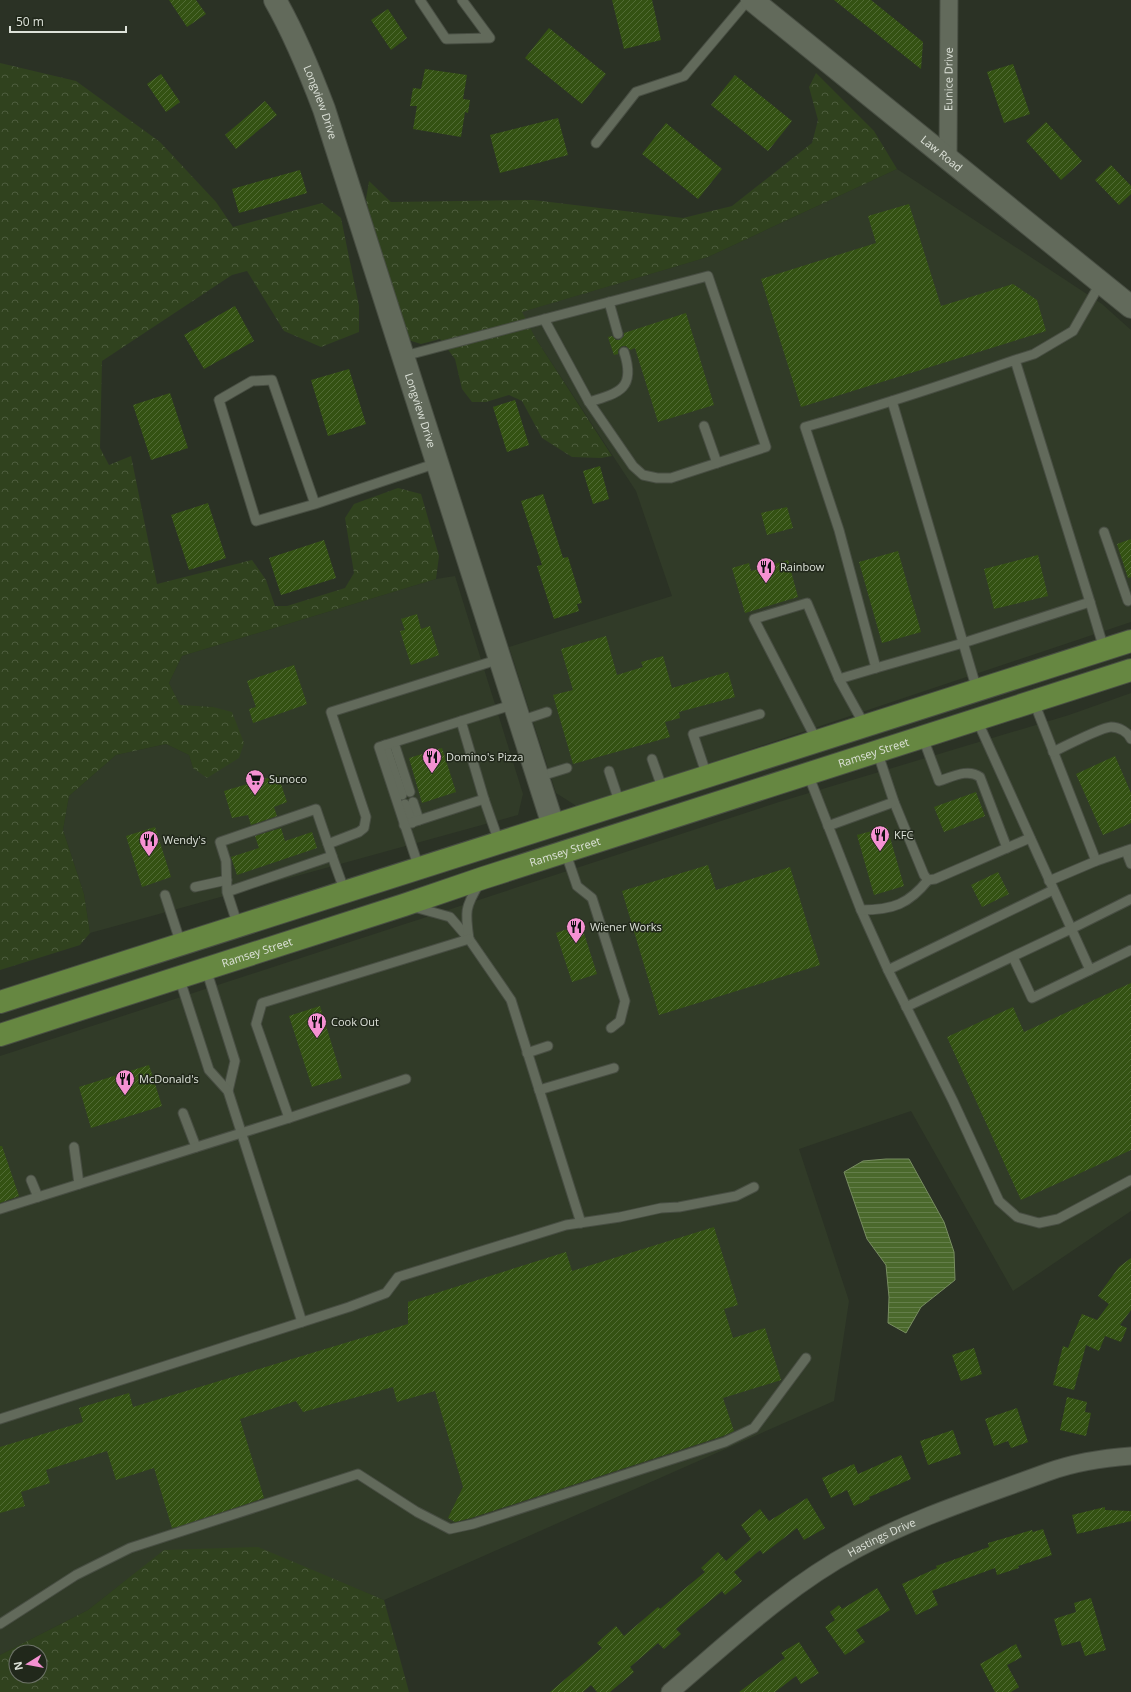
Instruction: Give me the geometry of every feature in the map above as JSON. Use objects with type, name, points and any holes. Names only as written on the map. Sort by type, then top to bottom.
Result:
[{"type":"main road","points":[[0,1002],[1131,641]]},
{"type":"main road","name":"Ramsey Street","points":[[0,1035],[404,906],[565,851],[877,751],[923,738],[1131,670]]},
{"type":"main road","points":[[181,944],[206,969]]},
{"type":"main road","points":[[179,977],[181,944]]},
{"type":"street","name":"Longview Drive","points":[[275,0],[286,19],[302,54],[324,109],[553,825]]},
{"type":"street","name":"Law Road","points":[[752,0],[1131,307]]},
{"type":"street","name":"Eunice Drive","points":[[948,159],[949,0]]},
{"type":"street","name":"Hastings Drive","points":[[670,1692],[779,1600],[810,1577],[855,1550],[906,1526],[1069,1464],[1103,1458],[1131,1456]]},
{"type":"lane","points":[[420,0],[446,39],[490,38],[462,0]]},
{"type":"lane","points":[[596,143],[636,92],[684,76],[748,0]]},
{"type":"lane","points":[[404,356],[544,319],[708,276],[766,447],[671,478],[657,478],[643,475],[633,466],[589,402],[544,319]]},
{"type":"lane","points":[[876,668],[839,530],[805,427],[892,401],[1034,354],[1073,331],[1101,282]]},
{"type":"lane","points":[[609,302],[618,334]]},
{"type":"lane","points":[[589,402],[613,395],[622,388],[629,376],[628,364],[624,352]]},
{"type":"lane","points":[[1015,360],[1104,649]]},
{"type":"lane","points":[[315,504],[272,380],[252,381],[219,400],[256,521],[315,504],[438,462]]},
{"type":"lane","points":[[892,401],[977,690]]},
{"type":"lane","points":[[704,426],[717,463]]},
{"type":"lane","points":[[1104,532],[1128,601]]},
{"type":"lane","points":[[839,679],[963,643],[1090,602]]},
{"type":"lane","points":[[817,741],[754,619],[807,603],[839,679],[865,726]]},
{"type":"lane","points":[[328,844],[359,832],[364,828],[366,817],[331,712],[501,659]]},
{"type":"lane","points":[[1033,701],[1096,861]]},
{"type":"lane","points":[[412,823],[379,747],[461,721],[517,712],[547,712]]},
{"type":"lane","points":[[707,776],[692,734],[760,714]]},
{"type":"lane","points":[[977,720],[1090,970]]},
{"type":"lane","points":[[461,721],[484,799],[499,842]]},
{"type":"lane","points":[[1053,752],[1110,727],[1122,730],[1129,735],[1131,739]]},
{"type":"lane","points":[[923,738],[939,781],[968,772],[980,777],[1007,848]]},
{"type":"lane","points":[[390,744],[406,793]]},
{"type":"lane","points":[[877,751],[894,802],[924,875],[928,880]]},
{"type":"lane","points":[[652,759],[663,790]]},
{"type":"lane","points":[[538,777],[567,768]]},
{"type":"lane","points":[[609,771],[620,804]]},
{"type":"lane","points":[[808,774],[861,910],[888,970],[953,1101],[999,1201],[1017,1217],[1039,1223],[1058,1218],[1131,1180]]},
{"type":"lane","points":[[412,823],[484,799]]},
{"type":"lane","points":[[828,826],[894,802]]},
{"type":"lane","points":[[409,803],[419,868]]},
{"type":"lane","points":[[238,926],[227,892],[226,861],[220,842],[316,809],[345,892]]},
{"type":"lane","points":[[861,910],[882,909],[908,901],[928,880],[935,879],[1030,838]]},
{"type":"lane","points":[[888,970],[1096,861],[1128,850],[1131,864]]},
{"type":"lane","points":[[565,851],[578,886],[592,898],[625,1001],[620,1021],[611,1028]]},
{"type":"lane","points":[[227,892],[332,856]]},
{"type":"lane","points":[[469,939],[466,914],[469,900],[483,878]]},
{"type":"lane","points":[[195,887],[227,880]]},
{"type":"lane","points":[[165,895],[181,944]]},
{"type":"lane","points":[[906,1007],[1013,957],[1131,899]]},
{"type":"lane","points":[[404,906],[421,908],[450,917],[469,939],[511,1000],[581,1223]]},
{"type":"lane","points":[[289,1118],[256,1024],[262,1003],[469,939]]},
{"type":"lane","points":[[1013,957],[1032,998],[1131,950]]},
{"type":"lane","points":[[206,969],[235,1061],[228,1091]]},
{"type":"lane","points":[[179,977],[209,1070],[228,1091],[302,1322]]},
{"type":"lane","points":[[527,1053],[548,1046]]},
{"type":"lane","points":[[539,1090],[614,1068]]},
{"type":"lane","points":[[0,1209],[289,1118],[406,1079]]},
{"type":"lane","points":[[183,1113],[196,1147]]},
{"type":"lane","points":[[74,1147],[79,1184]]},
{"type":"lane","points":[[31,1180],[38,1197]]},
{"type":"lane","points":[[0,1420],[302,1322],[386,1293],[398,1277],[540,1232],[566,1225],[620,1217],[661,1208],[679,1207],[736,1196],[754,1187]]},
{"type":"lane","points":[[0,1624],[76,1575],[130,1548],[358,1474],[417,1512],[450,1529],[473,1524],[725,1442],[754,1428],[806,1358]]},
{"type":"shaded area","points":[[897,169],[1102,304],[1131,330],[1131,622],[578,807],[556,793],[509,647],[672,596],[636,491],[536,339],[521,312],[708,257]]},
{"type":"shaded area","points":[[455,576],[523,794],[518,815],[90,933],[84,894],[63,830],[69,796],[116,755],[166,744],[189,755],[193,768],[213,707],[180,706],[169,683],[182,656],[436,579]]},
{"type":"shaded area","points":[[1131,693],[1131,1211],[1013,1291],[911,1111],[799,1149],[849,1301],[834,1401],[384,1600],[332,1579],[165,1550],[88,1610],[22,1644],[8,1644],[8,1651],[0,1655],[0,1056],[779,802],[1069,715]]},
{"type":"shaded area","points":[[909,1159],[944,1222],[954,1252],[955,1280],[921,1307],[906,1333],[888,1323],[889,1297],[886,1265],[867,1239],[844,1172],[863,1161]]},
{"type":"green space","points":[[0,63],[76,81],[160,142],[216,202],[233,227],[322,203],[341,218],[359,306],[359,332],[321,347],[284,331],[247,271],[232,275],[102,361],[100,448],[109,465],[131,456],[157,584],[252,560],[266,580],[275,606],[287,606],[345,588],[354,573],[345,518],[354,504],[398,488],[421,494],[439,556],[436,579],[182,656],[169,683],[180,705],[213,707],[232,712],[244,743],[239,758],[207,778],[193,768],[189,755],[166,744],[116,755],[69,796],[63,830],[84,894],[90,933],[80,945],[0,970]]},
{"type":"green space","points":[[816,73],[874,131],[897,169],[708,257],[522,312],[536,339],[612,456],[601,458],[572,457],[542,438],[522,401],[509,395],[486,402],[472,402],[462,389],[455,359],[440,339],[421,344],[405,339],[372,226],[366,199],[369,181],[391,202],[533,200],[683,218],[732,206],[812,143],[818,120],[809,87]]},
{"type":"green space","points":[[258,1547],[384,1600],[409,1692],[0,1692],[0,1655],[8,1651],[8,1684],[48,1684],[48,1644],[22,1644],[88,1610],[164,1550]]},
{"type":"building","points":[[169,0],[196,0],[206,14],[187,27]]},
{"type":"building","points":[[612,0],[652,0],[661,40],[624,49]]},
{"type":"building","points":[[834,0],[871,0],[923,42],[921,69]]},
{"type":"building","points":[[388,9],[407,38],[391,50],[371,20]]},
{"type":"building","points":[[549,28],[606,74],[582,104],[525,58]]},
{"type":"building","points":[[1013,64],[1030,114],[1004,123],[987,72]]},
{"type":"building","points":[[425,69],[467,75],[463,99],[470,100],[468,113],[465,112],[461,137],[413,129],[417,106],[410,106],[413,88],[421,89]]},
{"type":"building","points":[[161,74],[180,102],[166,112],[147,84]]},
{"type":"building","points":[[735,75],[792,121],[768,151],[711,105]]},
{"type":"building","points":[[265,101],[277,115],[236,149],[225,135]]},
{"type":"building","points":[[558,118],[568,155],[500,173],[490,135]]},
{"type":"building","points":[[1046,122],[1082,161],[1061,180],[1026,141]]},
{"type":"building","points":[[666,123],[722,169],[698,199],[642,154]]},
{"type":"building","points":[[1111,165],[1131,186],[1131,194],[1119,205],[1095,180]]},
{"type":"building","points":[[300,170],[307,193],[239,213],[232,189]]},
{"type":"building","points":[[909,204],[941,306],[1013,284],[1037,300],[1046,331],[801,407],[761,279],[876,243],[868,216]]},
{"type":"building","points":[[235,306],[254,341],[204,369],[184,335]]},
{"type":"building","points":[[686,313],[714,405],[658,422],[635,348],[630,350],[626,346],[622,346],[618,350],[618,354],[614,355],[608,337],[612,336],[616,340],[620,340],[624,336],[624,333]]},
{"type":"building","points":[[349,369],[366,424],[328,436],[311,380]]},
{"type":"building","points":[[170,393],[188,448],[151,460],[133,405]]},
{"type":"building","points":[[515,400],[529,445],[507,452],[493,407]]},
{"type":"building","points":[[600,466],[609,499],[593,504],[583,471]]},
{"type":"building","points":[[543,494],[563,558],[568,557],[582,603],[577,604],[579,611],[554,619],[537,566],[542,565],[521,501]]},
{"type":"building","points":[[208,503],[226,558],[189,570],[171,515]]},
{"type":"building","points":[[787,507],[793,528],[767,535],[761,513]]},
{"type":"building","points":[[1131,539],[1131,577],[1128,578],[1117,544]]},
{"type":"building","points":[[324,540],[336,578],[281,595],[269,558]]},
{"type":"building","points":[[898,551],[921,632],[882,643],[859,562]]},
{"type":"building","points":[[1038,555],[1048,596],[994,609],[984,569]]},
{"type":"building","name":"Rainbow","points":[[788,560],[798,597],[745,613],[732,568],[749,563],[751,571]]},
{"type":"building","points":[[417,614],[421,629],[430,626],[439,655],[411,665],[400,631],[405,630],[401,619]]},
{"type":"building","points":[[606,636],[617,675],[643,667],[641,662],[663,656],[672,688],[728,672],[735,697],[679,712],[680,718],[665,722],[670,737],[573,764],[553,695],[573,690],[561,649]]},
{"type":"building","points":[[294,665],[307,704],[253,723],[249,709],[256,707],[247,681]]},
{"type":"building","name":"Domino's Pizza","points":[[442,748],[456,792],[422,803],[409,758]]},
{"type":"building","points":[[1115,756],[1131,793],[1131,823],[1103,835],[1076,774]]},
{"type":"building","name":"Sunoco","points":[[278,775],[287,802],[274,807],[277,816],[251,825],[248,815],[232,818],[224,791]]},
{"type":"building","points":[[976,792],[985,816],[944,832],[934,807]]},
{"type":"building","name":"Wendy's","points":[[155,827],[171,877],[142,887],[126,836]]},
{"type":"building","points":[[887,827],[904,886],[874,895],[857,835]]},
{"type":"building","points":[[281,828],[285,841],[312,832],[317,848],[237,875],[231,857],[259,848],[255,836]]},
{"type":"building","points":[[708,865],[716,890],[790,867],[820,965],[659,1015],[622,891]]},
{"type":"building","points":[[998,872],[1009,894],[982,907],[971,885]]},
{"type":"building","points":[[581,924],[597,974],[572,982],[556,933]]},
{"type":"building","points":[[1131,983],[1131,1150],[1021,1200],[947,1037],[1013,1007],[1024,1032]]},
{"type":"building","points":[[320,1006],[342,1078],[312,1087],[289,1016]]},
{"type":"building","points":[[149,1065],[162,1106],[91,1128],[79,1087]]},
{"type":"building","points":[[0,1146],[2,1146],[19,1196],[0,1203]]},
{"type":"building","points":[[714,1227],[738,1305],[724,1309],[733,1338],[765,1328],[781,1380],[723,1398],[734,1431],[723,1436],[455,1522],[448,1518],[463,1487],[435,1391],[397,1402],[393,1387],[303,1412],[296,1401],[240,1419],[264,1498],[177,1527],[172,1528],[154,1468],[116,1480],[107,1451],[46,1470],[50,1483],[21,1492],[25,1506],[0,1513],[0,1447],[83,1422],[79,1408],[129,1393],[133,1407],[408,1324],[408,1302],[566,1252],[572,1271]]},
{"type":"building","points":[[1131,1258],[1131,1310],[1120,1325],[1127,1328],[1121,1342],[1105,1336],[1099,1351],[1086,1345],[1074,1390],[1053,1385],[1063,1346],[1068,1348],[1082,1314],[1097,1320],[1109,1304],[1098,1296],[1119,1267]]},
{"type":"building","points":[[974,1348],[982,1374],[961,1381],[952,1355]]},
{"type":"building","points":[[1067,1397],[1087,1402],[1085,1412],[1091,1413],[1086,1436],[1060,1430]]},
{"type":"building","points":[[1017,1408],[1028,1442],[1011,1448],[1008,1441],[994,1446],[985,1419]]},
{"type":"building","points":[[953,1430],[961,1454],[928,1465],[920,1441]]},
{"type":"building","points":[[901,1455],[911,1479],[869,1497],[870,1499],[854,1506],[847,1490],[831,1498],[822,1478],[854,1464],[858,1474]]},
{"type":"building","points":[[807,1498],[825,1528],[804,1540],[797,1528],[763,1554],[760,1550],[734,1572],[742,1581],[725,1595],[722,1591],[676,1629],[681,1634],[664,1649],[658,1643],[630,1667],[634,1672],[610,1692],[597,1692],[591,1685],[583,1692],[550,1692],[602,1648],[597,1643],[616,1626],[624,1636],[658,1607],[660,1609],[705,1572],[701,1568],[718,1552],[726,1561],[751,1539],[741,1525],[760,1509],[769,1521]]},
{"type":"building","points":[[1105,1507],[1105,1510],[1131,1511],[1131,1521],[1077,1534],[1072,1515]]},
{"type":"building","points":[[1043,1529],[1052,1555],[1018,1566],[1019,1568],[997,1575],[995,1568],[932,1591],[938,1605],[916,1615],[902,1584],[937,1568],[936,1566],[989,1547],[988,1543],[1032,1530],[1033,1532]]},
{"type":"building","points":[[877,1588],[890,1610],[856,1630],[865,1642],[845,1655],[825,1627],[835,1620],[830,1612],[839,1605],[842,1609]]},
{"type":"building","points":[[1091,1598],[1106,1650],[1085,1656],[1080,1641],[1062,1646],[1054,1619],[1076,1612],[1074,1603]]},
{"type":"building","points":[[799,1642],[819,1673],[801,1684],[796,1676],[775,1692],[739,1692],[785,1658],[781,1653]]},
{"type":"building","points":[[1016,1644],[1022,1657],[1007,1665],[1019,1687],[1011,1692],[995,1692],[980,1664]]},
{"type":"place","name":"Rainbow","points":[[766,584]]},
{"type":"place","name":"Domino's Pizza","points":[[432,774]]},
{"type":"place","name":"Sunoco","points":[[255,796]]},
{"type":"place","name":"KFC","points":[[880,852]]},
{"type":"place","name":"Wendy's","points":[[149,857]]},
{"type":"place","name":"Wiener Works","points":[[576,944]]},
{"type":"place","name":"Cook Out","points":[[317,1039]]},
{"type":"place","name":"McDonald's","points":[[125,1096]]}]
